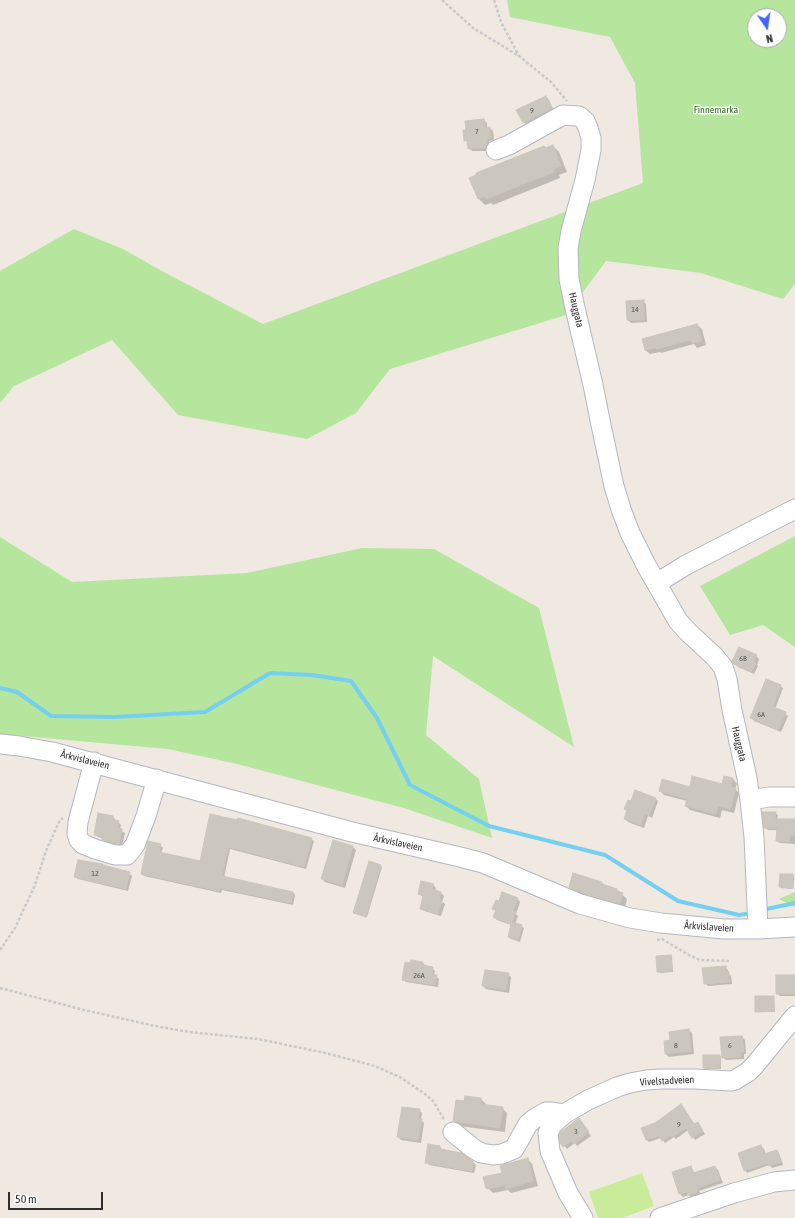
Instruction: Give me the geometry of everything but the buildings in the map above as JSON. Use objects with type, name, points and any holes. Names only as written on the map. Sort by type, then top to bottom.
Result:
[{"type":"street","points":[[496,150],[509,145],[563,115],[579,116]]},
{"type":"street","name":"Hauggata","points":[[579,116],[585,121],[588,128],[591,138],[591,150],[568,248],[569,279],[614,486],[630,533],[646,565],[678,621],[715,657],[723,667],[727,679],[750,800],[754,837],[758,919]]},
{"type":"street","points":[[657,583],[686,565],[795,509]]},
{"type":"street","name":"Årkvislaveien","points":[[0,744],[35,748],[94,762],[352,832],[438,851],[475,861],[580,904],[630,918],[701,927],[758,919],[795,927]]},
{"type":"street","points":[[94,762],[78,822],[77,834],[79,840],[83,844],[115,855],[127,854],[135,845],[146,816],[157,779]]},
{"type":"street","points":[[750,800],[770,797],[795,797]]},
{"type":"street","name":"Vivelstadveien","points":[[583,1218],[568,1193],[550,1151],[548,1133],[552,1125],[564,1114],[575,1107],[603,1092],[617,1087],[646,1080],[735,1080],[748,1072],[754,1066],[795,1016]]},
{"type":"street","points":[[453,1132],[481,1153],[493,1155],[502,1154],[514,1149],[528,1124],[534,1118],[546,1112],[564,1114]]},
{"type":"street","points":[[660,1218],[726,1195],[774,1182],[795,1180]]},
{"type":"path","points":[[442,0],[473,28],[519,56],[551,82],[579,116]]},
{"type":"path","points":[[494,0],[501,22],[519,56]]},
{"type":"path","points":[[0,950],[15,928],[35,885],[46,851],[59,822],[64,816]]},
{"type":"path","points":[[657,940],[662,939],[700,960],[729,961]]},
{"type":"path","points":[[0,988],[147,1025],[189,1032],[258,1039],[321,1052],[375,1066],[400,1077],[433,1101],[453,1132]]},
{"type":"green space","name":"Finnemarka","points":[[507,0],[795,0],[795,284],[783,299],[701,273],[606,261],[566,315],[390,369],[356,413],[307,439],[178,415],[112,340],[14,386],[0,403],[0,271],[74,229],[123,249],[263,324],[643,183],[635,83],[610,37],[510,17]]},
{"type":"green space","points":[[795,536],[795,647],[763,625],[730,635],[700,586]]},
{"type":"green space","points":[[0,537],[72,582],[247,573],[362,548],[434,549],[539,608],[574,747],[433,656],[426,735],[479,779],[492,838],[404,808],[237,764],[168,749],[0,734]]},
{"type":"green space","points":[[795,892],[795,907],[779,899]]},
{"type":"green space","points":[[642,1173],[654,1206],[622,1218],[598,1218],[589,1192]]},
{"type":"waterway","points":[[0,688],[17,692],[51,716],[114,717],[205,712],[270,673],[312,675],[351,681],[377,718],[410,785],[489,826],[605,855],[678,901],[739,915],[752,913]]},
{"type":"waterway","points":[[762,910],[795,903]]}]
